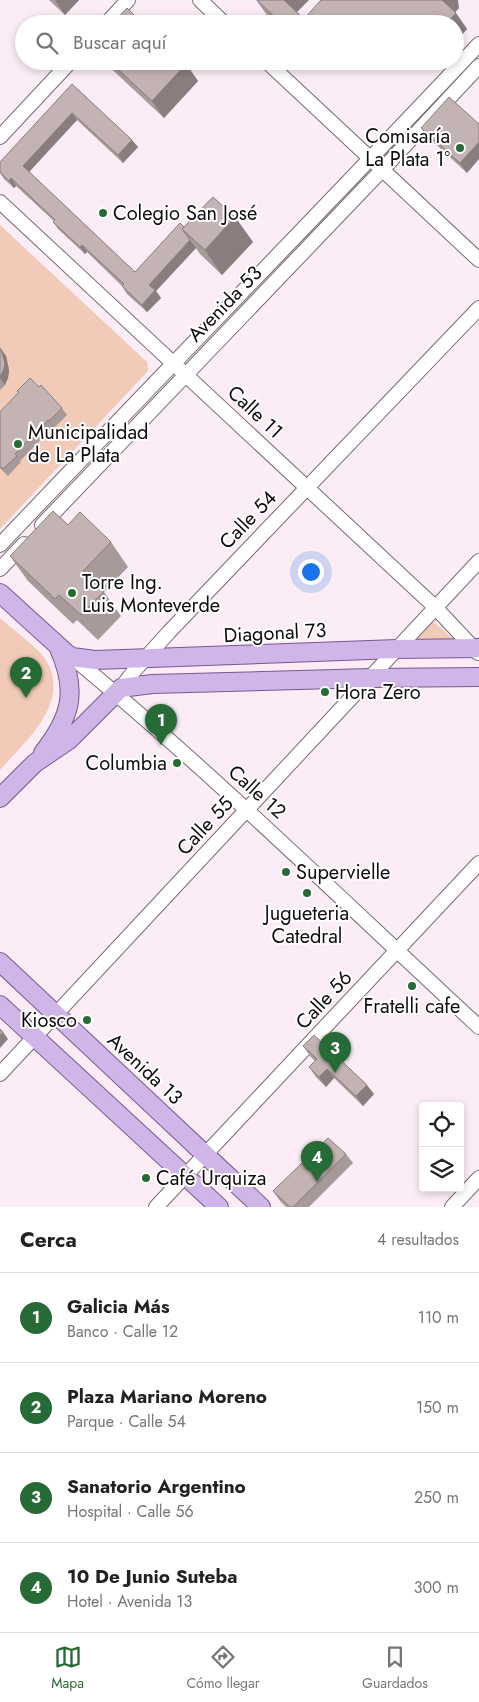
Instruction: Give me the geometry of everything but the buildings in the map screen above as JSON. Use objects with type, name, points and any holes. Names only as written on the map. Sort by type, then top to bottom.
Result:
[{"type":"main road","name":"Calle 12","points":[[0,593],[72,657]]},
{"type":"main road","points":[[35,763],[54,739],[62,725],[69,704],[69,675],[58,646]]},
{"type":"main road","name":"Diagonal 73","points":[[72,657],[95,660],[144,660],[397,649],[477,650]]},
{"type":"main road","points":[[118,690],[152,684],[479,677]]},
{"type":"main road","name":"Calle 54","points":[[0,798],[35,763],[69,740],[118,690]]},
{"type":"main road","name":"Avenida 13","points":[[0,962],[261,1207]]},
{"type":"main road","points":[[0,1005],[219,1207]]},
{"type":"street","points":[[114,15],[128,0]]},
{"type":"street","points":[[200,0],[216,15]]},
{"type":"street","name":"Avenida 53","points":[[464,60],[479,44]]},
{"type":"street","name":"Avenida 53","points":[[0,569],[479,66]]},
{"type":"street","points":[[0,138],[63,70]]},
{"type":"street","points":[[276,70],[479,260]]},
{"type":"street","name":"Avenida 53","points":[[0,544],[371,160],[455,70]]},
{"type":"street","name":"Calle 11","points":[[0,202],[306,489],[435,607],[477,650]]},
{"type":"street","name":"Calle 54","points":[[118,690],[144,660],[479,308]]},
{"type":"street","name":"Calle 55","points":[[0,1074],[479,561]]},
{"type":"street","name":"Calle 12","points":[[72,657],[118,690],[479,1028]]},
{"type":"street","name":"Calle 56","points":[[156,1207],[479,863]]},
{"type":"street","points":[[452,1207],[479,1178]]},
{"type":"shaded area","points":[[0,225],[147,362],[148,371],[0,529]]},
{"type":"shaded area","points":[[0,618],[43,656],[51,672],[54,688],[51,703],[44,718],[23,746],[0,770]]},
{"type":"shaded area","points":[[434,622],[454,640],[412,642],[431,624]]},
{"type":"place","name":"Comisaría La Plata 1°","points":[[460,148]]},
{"type":"place","name":"Colegio San José","points":[[103,213]]},
{"type":"place","name":"Municipalidad de La Plata","points":[[18,444]]},
{"type":"place","name":"Torre Ing. Luis Monteverde","points":[[72,593]]},
{"type":"place","name":"Hora Zero","points":[[325,692]]},
{"type":"place","name":"Plaza Mariano Moreno","points":[[26,698]]},
{"type":"place","name":"Galicia Más","points":[[161,745]]},
{"type":"place","name":"Columbia","points":[[177,763]]},
{"type":"place","name":"Supervielle","points":[[286,872]]},
{"type":"place","name":"Jugueteria Catedral","points":[[307,893]]},
{"type":"place","name":"Fratelli cafe","points":[[412,986]]},
{"type":"place","name":"Kiosco","points":[[87,1020]]},
{"type":"place","name":"Sanatorio Argentino","points":[[335,1073]]},
{"type":"place","name":"Café Urquiza","points":[[146,1178]]},
{"type":"place","name":"10 De Junio Suteba","points":[[317,1182]]}]
